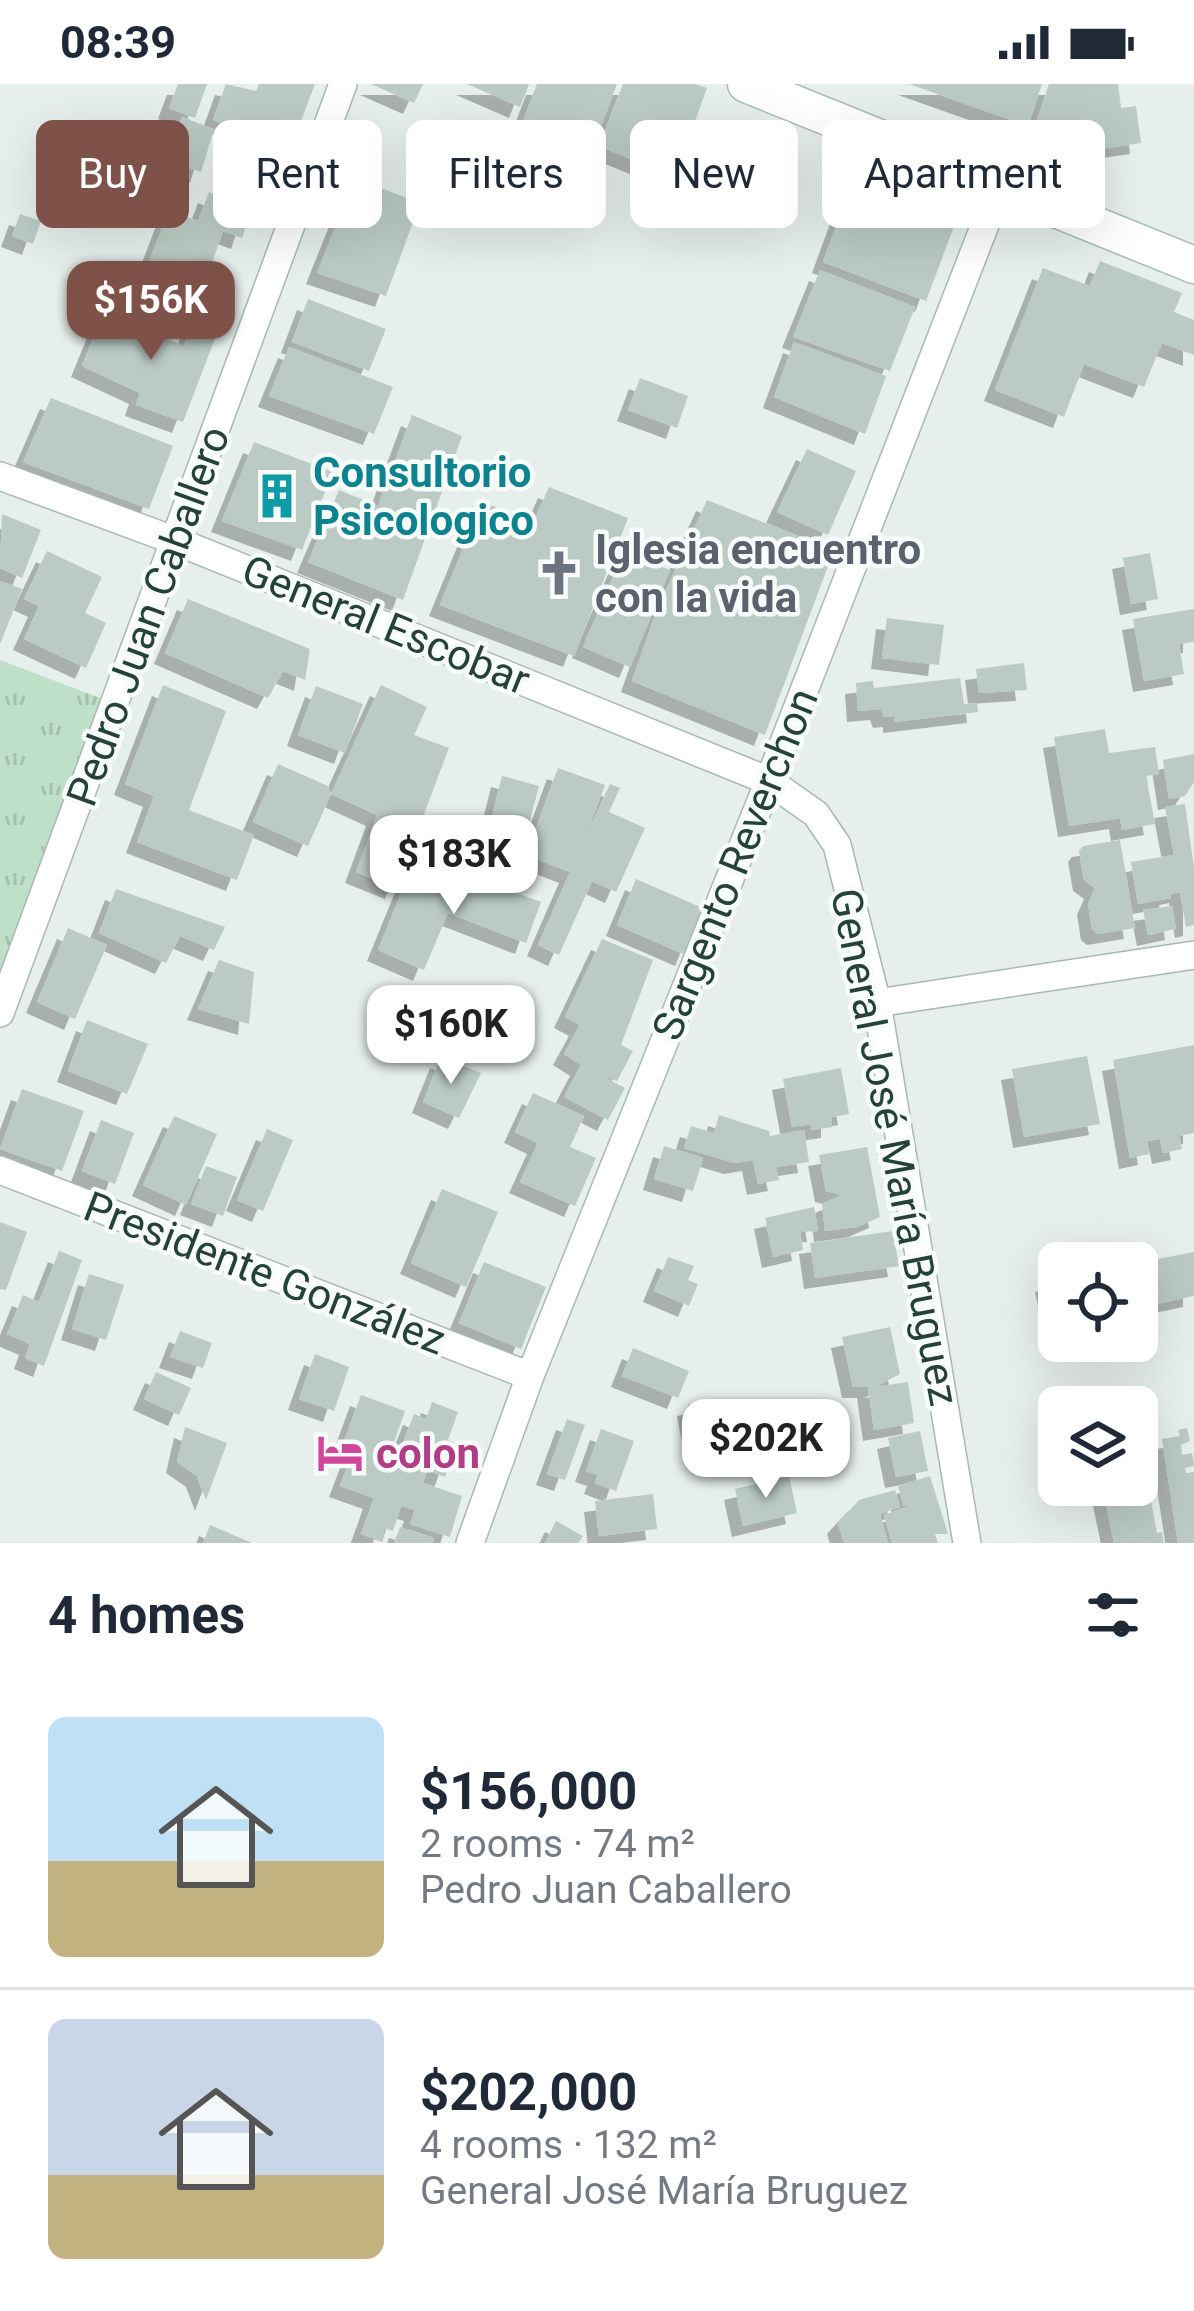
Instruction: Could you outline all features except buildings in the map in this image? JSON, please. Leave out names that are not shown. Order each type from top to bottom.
[{"type":"main road","points":[[746,84],[836,120]]},
{"type":"main road","points":[[1103,228],[1194,265]]},
{"type":"street","name":"Pedro Juan Caballero","points":[[0,1013],[344,84]]},
{"type":"street","name":"Sargento Reverchon","points":[[470,1543],[530,1376],[984,228]]},
{"type":"street","name":"General Escobar","points":[[0,476],[176,541],[769,781]]},
{"type":"street","name":"General José María Bruguez","points":[[769,781],[816,814],[837,845],[877,1003],[967,1543]]},
{"type":"street","points":[[877,1003],[1194,955]]},
{"type":"street","name":"Presidente González","points":[[0,1170],[530,1376]]},
{"type":"green space","points":[[0,660],[116,704],[0,1013]]},
{"type":"place","name":"Consultorio Psicologico","points":[[277,496]]},
{"type":"place","name":"Iglesia encuentro con la vida","points":[[559,573]]},
{"type":"place","name":"colon","points":[[340,1453]]}]
